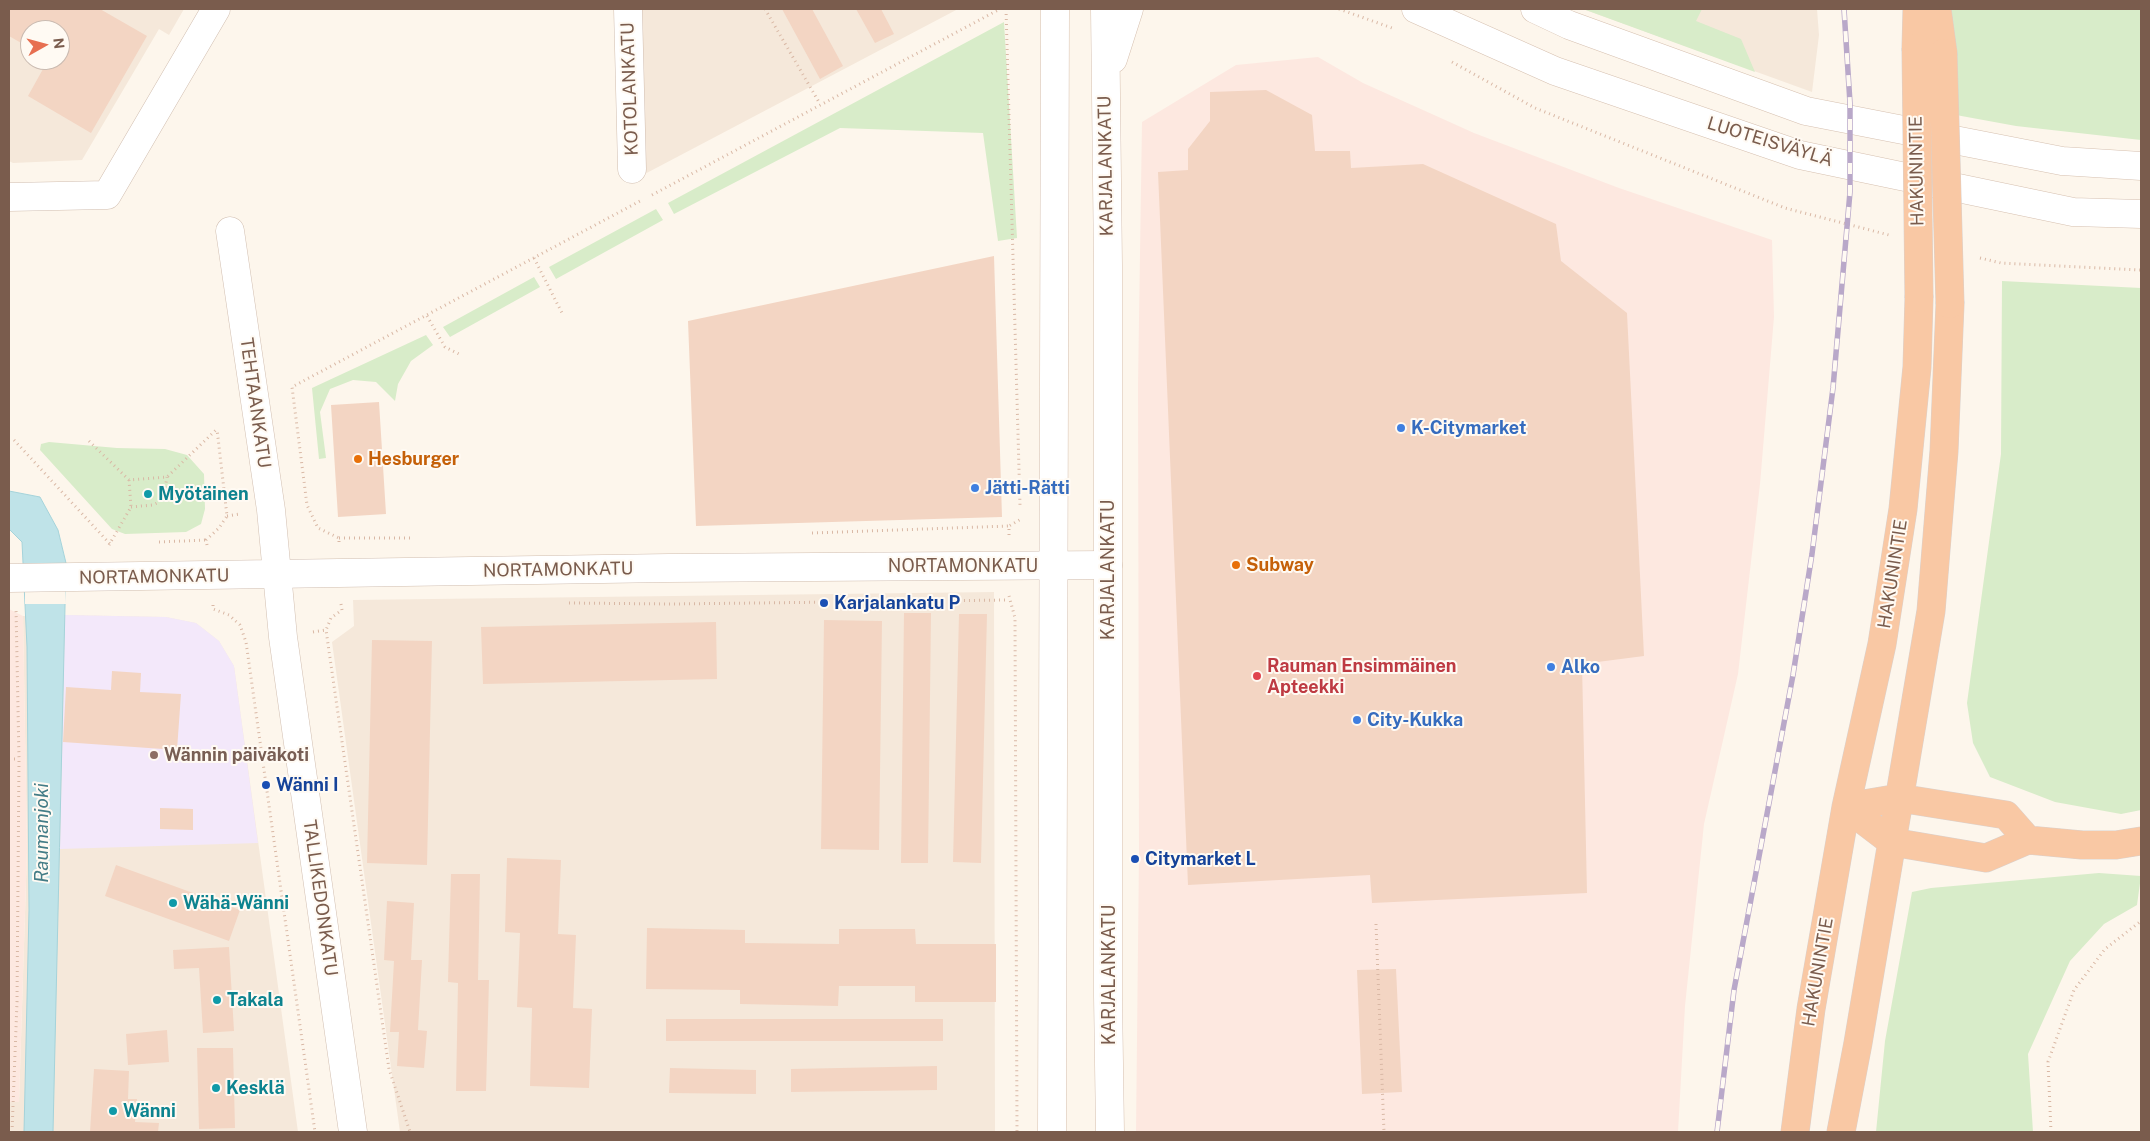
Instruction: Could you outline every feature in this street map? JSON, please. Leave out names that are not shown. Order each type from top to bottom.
[{"type":"highway","name":"HAKUNINTIE","points":[[1795,1132],[1811,1009],[1846,807],[1882,644],[1901,518],[1916,367],[1919,298],[1917,9]]},
{"type":"highway","name":"HAKUNINTIE","points":[[1841,1132],[1858,1043],[1931,611],[1944,451],[1950,304],[1943,53],[1936,9]]},
{"type":"highway","points":[[1846,807],[1899,798],[2006,815],[2028,840]]},
{"type":"highway","points":[[1846,807],[1892,842],[1986,858],[2028,840],[2082,845],[2116,845],[2141,841]]},
{"type":"main road","points":[[9,197],[107,195],[216,9]]},
{"type":"main road","name":"KOTOLANKATU","points":[[628,9],[632,169]]},
{"type":"main road","points":[[1052,1132],[1052,566],[1055,9]]},
{"type":"main road","name":"KARJALANKATU","points":[[1105,9],[1108,266],[1110,1132]]},
{"type":"main road","points":[[1105,87],[1129,9]]},
{"type":"main road","name":"LUOTEISVÄYLÄ","points":[[1416,9],[1555,71],[1800,155],[2073,212],[2141,214]]},
{"type":"main road","points":[[1535,9],[1569,25],[1806,111],[2062,161],[2141,166]]},
{"type":"main road","name":"TEHTAANKATU","points":[[230,231],[278,575]]},
{"type":"main road","name":"NORTAMONKATU","points":[[16,587],[65,578],[679,568],[1108,565]]},
{"type":"main road","name":"TALLIKEDONKATU","points":[[278,575],[283,637],[353,1132]]},
{"type":"path","points":[[765,9],[820,104]]},
{"type":"path","points":[[1535,108],[1785,208],[1898,237]]},
{"type":"path","points":[[1973,256],[2001,263],[2141,270]]},
{"type":"path","points":[[534,258],[563,315]]},
{"type":"path","points":[[427,316],[445,347],[461,355]]},
{"type":"path","points":[[292,387],[307,505],[318,528],[339,538],[342,610],[331,618],[326,630],[389,1069],[410,1132]]},
{"type":"path","points":[[131,507],[153,505],[159,502],[164,495],[167,478],[217,429],[227,516],[219,528],[206,540],[158,542]]},
{"type":"path","points":[[14,440],[109,545]]},
{"type":"path","points":[[89,441],[129,480],[131,507],[109,545]]},
{"type":"path","points":[[129,480],[167,478]]},
{"type":"path","points":[[206,540],[214,609],[229,615],[240,625],[246,642],[315,1132]]},
{"type":"path","points":[[109,545],[119,544]]},
{"type":"path","points":[[12,1132],[14,1115],[19,758],[16,587]]},
{"type":"path","points":[[565,603],[701,604],[1009,600]]},
{"type":"path","points":[[9,759],[19,758]]},
{"type":"path","points":[[2051,1132],[2048,1062],[2074,990],[2104,949],[2141,922]]},
{"type":"path","points":[[1376,924],[1384,1132]]},
{"type":"path","points":[[9,1115],[14,1115]]},
{"type":"shaded area","points":[[9,9],[184,9],[169,35],[159,29],[82,160],[13,163],[9,161]]},
{"type":"shaded area","points":[[635,9],[958,9],[641,176]]},
{"type":"shaded area","points":[[1583,9],[1817,9],[1819,35],[1812,92]]},
{"type":"shaded area","points":[[1318,57],[1363,83],[1474,133],[1619,188],[1772,240],[1774,317],[1760,484],[1738,674],[1704,824],[1685,1006],[1678,1132],[1136,1132],[1139,854],[1138,385],[1142,122],[1236,65]]},
{"type":"shaded area","points":[[994,592],[995,1132],[400,1132],[332,642],[354,626],[353,600]]},
{"type":"shaded area","points":[[9,609],[23,616],[27,849],[19,1102],[9,1102]]},
{"type":"shaded area","name":"Wännin päiväkoti","points":[[65,615],[166,617],[196,623],[219,641],[234,666],[258,843],[60,849]]},
{"type":"shaded area","points":[[23,616],[166,617],[196,623],[219,641],[234,666],[298,1132],[9,1132],[9,1102],[19,1102],[27,849]]},
{"type":"green space","points":[[1583,9],[1702,9],[1696,21],[1741,39],[1755,72]]},
{"type":"green space","points":[[1949,9],[2141,9],[2141,140],[2016,126],[1956,115]]},
{"type":"green space","points":[[1004,22],[1017,238],[998,241],[983,133],[840,128],[674,214],[668,203]]},
{"type":"green space","points":[[656,209],[663,220],[556,279],[549,267]]},
{"type":"green space","points":[[534,277],[540,287],[450,337],[443,327]]},
{"type":"green space","points":[[2002,281],[2141,288],[2141,810],[2121,814],[2055,802],[1990,777],[1973,743],[1967,703],[2001,454]]},
{"type":"green space","points":[[426,335],[433,345],[411,361],[398,384],[395,401],[376,382],[353,380],[330,389],[320,412],[326,458],[319,459],[312,388]]},
{"type":"green space","points":[[49,442],[117,448],[165,449],[187,455],[204,474],[205,509],[201,524],[186,532],[125,534],[112,529],[40,450],[41,444]]},
{"type":"green space","points":[[2099,873],[2141,876],[2137,905],[2104,924],[2070,961],[2028,1054],[2033,1132],[1876,1132],[1885,1041],[1912,892],[1931,888]]},
{"type":"water","name":"Raumanjoki","points":[[9,491],[40,497],[58,530],[66,563],[53,1132],[24,1132],[29,910],[27,647],[22,542],[9,529]]},
{"type":"pier","points":[[65,578],[66,604],[25,604],[25,579]]},
{"type":"building","points":[[9,9],[100,9],[147,36],[91,133],[28,96],[42,70],[70,70],[70,20],[20,20],[20,42],[9,36]]},
{"type":"building","points":[[782,9],[812,9],[843,66],[820,79]]},
{"type":"building","points":[[856,9],[881,9],[894,34],[875,43]]},
{"type":"building","name":"K-Citymarket","points":[[1266,90],[1312,115],[1315,151],[1350,151],[1351,168],[1423,164],[1556,224],[1561,261],[1627,313],[1644,656],[1582,664],[1587,893],[1372,903],[1370,875],[1188,885],[1158,172],[1188,170],[1188,149],[1210,121],[1210,92]]},
{"type":"building","points":[[994,256],[1002,517],[696,526],[688,321]]},
{"type":"building","name":"Hesburger","points":[[379,402],[386,514],[338,517],[331,405]]},
{"type":"building","points":[[904,613],[931,613],[928,863],[901,863]]},
{"type":"building","points":[[959,614],[987,614],[981,863],[953,862]]},
{"type":"building","points":[[824,620],[882,621],[879,850],[821,849]]},
{"type":"building","points":[[716,622],[717,679],[483,684],[481,627]]},
{"type":"building","points":[[372,640],[432,641],[427,865],[367,863]]},
{"type":"building","points":[[112,671],[141,673],[140,692],[181,694],[177,750],[63,742],[66,687],[111,690]]},
{"type":"building","points":[[160,808],[193,809],[193,830],[160,829]]},
{"type":"building","points":[[507,858],[561,860],[558,934],[576,935],[573,1008],[592,1009],[589,1088],[530,1086],[532,1008],[517,1007],[520,933],[505,932]]},
{"type":"building","name":"Wähä-Wänni","points":[[116,865],[240,910],[229,941],[105,896]]},
{"type":"building","points":[[451,874],[480,874],[478,980],[489,980],[486,1091],[456,1091],[458,983],[448,982]]},
{"type":"building","points":[[387,901],[414,903],[411,960],[422,960],[418,1030],[427,1031],[424,1068],[397,1066],[399,1032],[390,1032],[394,961],[384,960]]},
{"type":"building","points":[[647,928],[745,930],[745,943],[839,944],[839,929],[915,929],[916,944],[996,944],[996,1002],[915,1002],[915,986],[839,986],[838,1006],[740,1004],[740,990],[646,989]]},
{"type":"building","name":"Takala","points":[[229,947],[234,1031],[203,1033],[199,968],[174,969],[173,950]]},
{"type":"building","points":[[1396,969],[1402,1092],[1362,1094],[1357,970]]},
{"type":"building","points":[[666,1019],[943,1019],[943,1041],[666,1041]]},
{"type":"building","points":[[167,1030],[169,1062],[128,1065],[126,1034]]},
{"type":"building","name":"Kesklä","points":[[197,1048],[233,1048],[235,1128],[199,1129]]},
{"type":"building","points":[[937,1066],[937,1090],[791,1092],[791,1069]]},
{"type":"building","points":[[670,1068],[756,1070],[756,1094],[669,1093]]},
{"type":"building","name":"Wänni","points":[[94,1069],[129,1071],[128,1099],[137,1099],[135,1122],[159,1123],[158,1132],[90,1132]]},
{"type":"railway","points":[[1717,1132],[1734,990],[1793,675],[1812,554],[1833,388],[1850,192],[1850,103],[1844,9]]},
{"type":"place","name":"K-Citymarket","points":[[1401,428]]},
{"type":"place","name":"Hesburger","points":[[358,459]]},
{"type":"place","name":"Jätti-Rätti","points":[[975,488]]},
{"type":"place","name":"Myötäinen","points":[[148,494]]},
{"type":"place","name":"Subway","points":[[1236,565]]},
{"type":"place","name":"Karjalankatu P","points":[[824,603]]},
{"type":"place","name":"Alko","points":[[1551,667]]},
{"type":"place","name":"Rauman Ensimmäinen Apteekki","points":[[1257,676]]},
{"type":"place","name":"City-Kukka","points":[[1357,720]]},
{"type":"place","name":"Wännin päiväkoti","points":[[154,755]]},
{"type":"place","name":"Wänni I","points":[[266,785]]},
{"type":"place","name":"Citymarket L","points":[[1135,859]]},
{"type":"place","name":"Wähä-Wänni","points":[[173,903]]},
{"type":"place","name":"Takala","points":[[217,1000]]},
{"type":"place","name":"Kesklä","points":[[216,1088]]},
{"type":"place","name":"Wänni","points":[[113,1111]]}]
